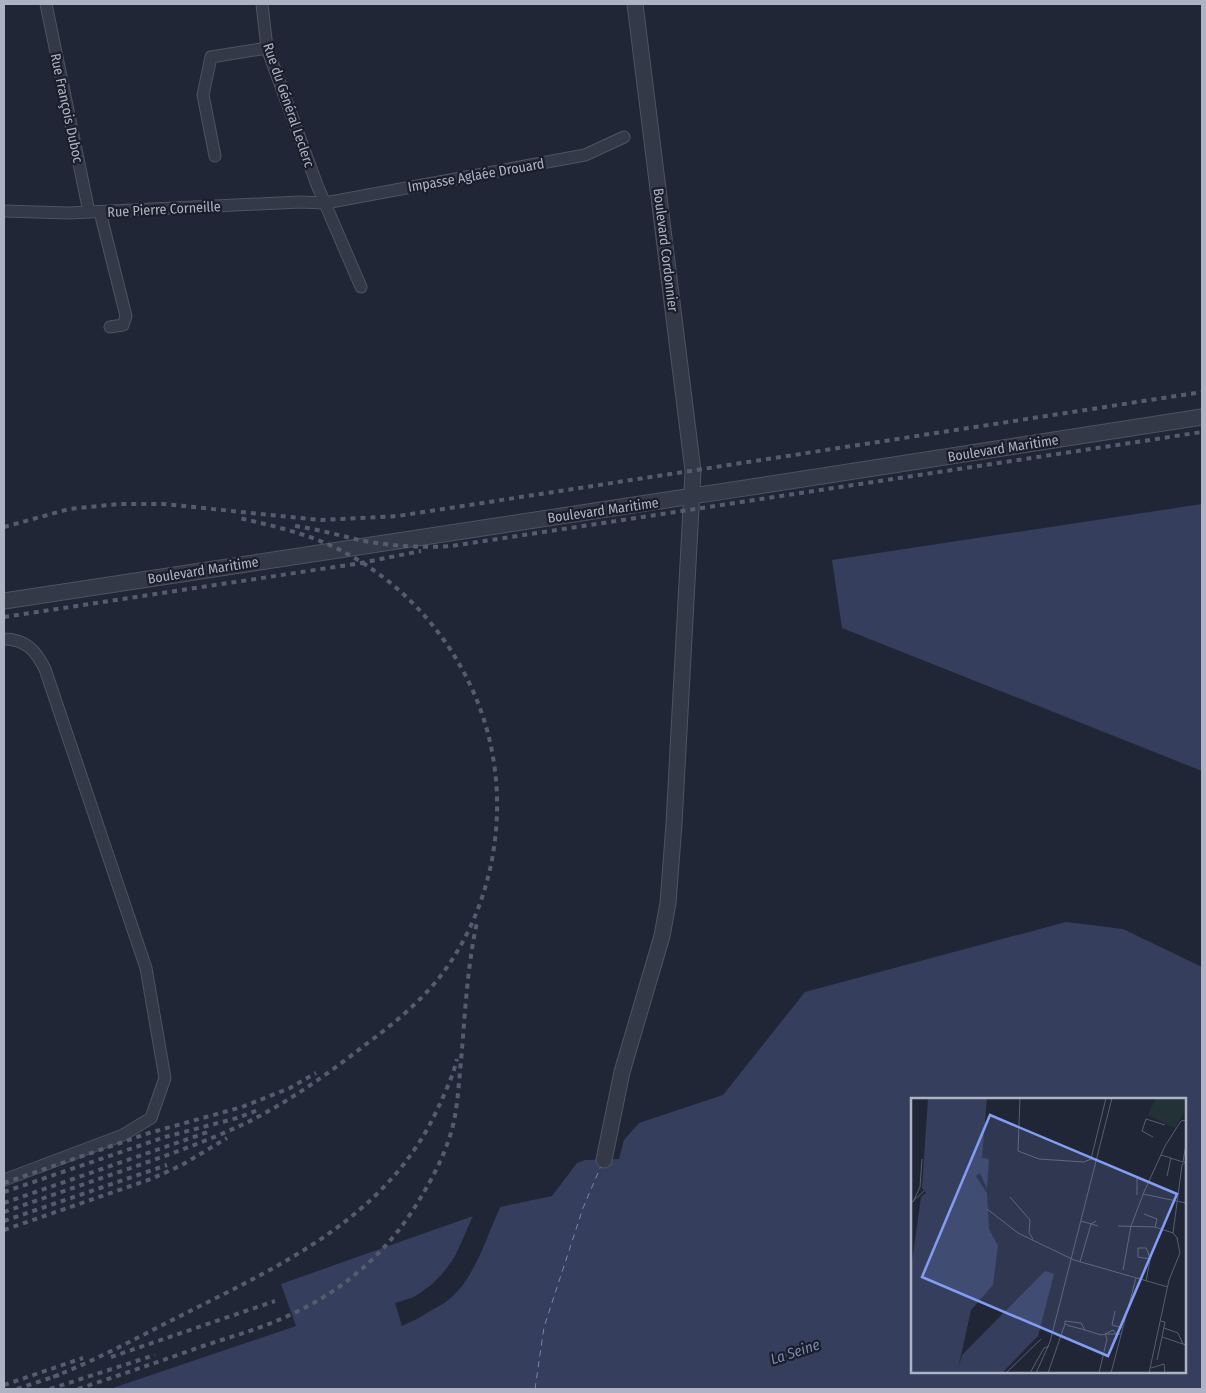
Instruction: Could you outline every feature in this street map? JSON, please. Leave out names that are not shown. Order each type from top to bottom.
[{"type":"street","name":"Rue François Duboc","points":[[46,4],[94,212],[126,316],[123,325],[110,327]]},
{"type":"street","name":"Rue du Général Leclerc","points":[[262,4],[267,48],[317,185],[361,287]]},
{"type":"street","name":"Boulevard Cordonnier","points":[[604,1160],[622,1072],[662,936],[668,902],[693,471],[635,4]]},
{"type":"street","points":[[215,156],[203,95],[211,57],[267,48]]},
{"type":"street","name":"Impasse Aglaée Drouard","points":[[325,203],[586,155],[624,137]]},
{"type":"street","name":"Rue Pierre Corneille","points":[[4,211],[94,212],[300,202],[325,203]]},
{"type":"street","name":"Boulevard Maritime","points":[[4,601],[692,497],[1202,417]]},
{"type":"street","points":[[4,640],[19,640],[30,647],[38,656],[45,669],[146,968],[165,1078],[151,1118],[123,1135],[4,1180]]},
{"type":"water","points":[[1202,504],[1202,771],[842,628],[832,560]]},
{"type":"water","name":"La Seine","points":[[1066,922],[1123,929],[1202,967],[1202,1389],[110,1389],[296,1326],[281,1284],[473,1216],[458,1251],[445,1272],[422,1292],[405,1301],[396,1303],[402,1326],[442,1305],[457,1292],[479,1257],[500,1207],[552,1196],[577,1163],[585,1160],[619,1159],[624,1140],[639,1123],[723,1095],[805,992]]},
{"type":"pier","points":[[500,1207],[474,1266],[462,1286],[446,1301],[402,1326],[395,1303],[414,1297],[431,1285],[442,1274],[455,1257],[475,1215],[457,1258],[444,1276],[415,1299],[398,1305],[404,1322],[418,1316],[445,1299],[460,1285],[472,1264],[497,1208]]},
{"type":"ferry route","points":[[535,1389],[544,1327],[583,1208],[601,1166]]},
{"type":"railway","points":[[4,527],[69,509],[119,504],[163,504],[321,520],[398,516],[1202,392]]},
{"type":"railway","points":[[295,526],[382,544],[418,547],[452,546],[1202,432]]},
{"type":"railway","points":[[4,1212],[200,1143],[260,1116],[322,1077],[404,1014],[439,978],[460,947],[476,914],[488,879],[495,843],[497,806],[495,769],[488,733],[476,698],[463,671],[447,645],[429,620],[408,598],[385,578],[359,561],[333,546],[304,535],[239,518]]},
{"type":"railway","points":[[4,617],[361,563],[421,551]]},
{"type":"railway","points":[[78,1389],[259,1328],[292,1314],[312,1304],[349,1280],[366,1266],[396,1234],[431,1179],[445,1151],[454,1121],[469,974],[477,922]]},
{"type":"railway","points":[[53,1377],[104,1355],[261,1275],[331,1232],[363,1207],[392,1178],[417,1145],[441,1102],[457,1059]]},
{"type":"railway","points":[[4,1183],[149,1133],[242,1107],[290,1088],[316,1073]]},
{"type":"railway","points":[[4,1192],[165,1137],[237,1118],[258,1110]]},
{"type":"railway","points":[[4,1203],[208,1132]]},
{"type":"railway","points":[[4,1230],[151,1179],[182,1165],[227,1138]]},
{"type":"railway","points":[[4,1221],[167,1165]]},
{"type":"railway","points":[[111,1357],[275,1301]]},
{"type":"railway","points":[[50,1389],[155,1355]]},
{"type":"railway","points":[[4,1385],[83,1358]]},
{"type":"railway","points":[[17,1389],[59,1375]]}]
